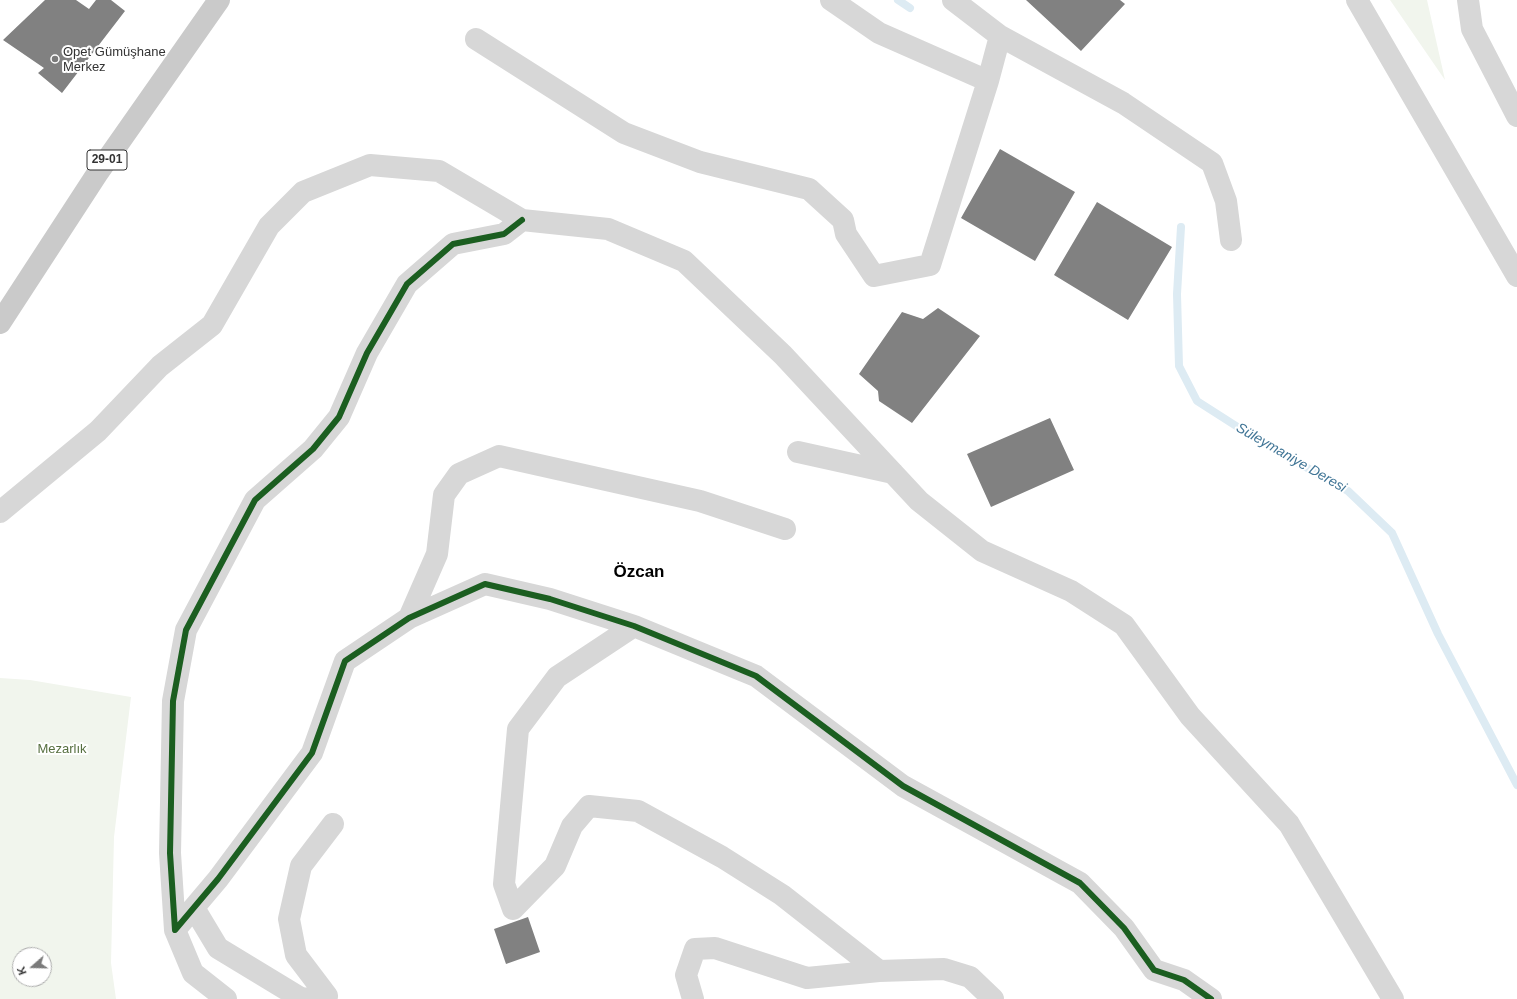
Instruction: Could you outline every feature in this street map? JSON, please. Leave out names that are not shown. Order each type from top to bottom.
[{"type":"main road","name":"29-01","points":[[0,323],[97,174],[218,0]]},
{"type":"street","points":[[831,0],[879,33],[988,81]]},
{"type":"street","points":[[954,0],[1000,36],[1123,103],[1212,163],[1226,201],[1231,240]]},
{"type":"street","points":[[1357,0],[1517,276]]},
{"type":"street","points":[[1468,0],[1472,29],[1517,116]]},
{"type":"street","points":[[476,39],[624,133],[700,162],[809,190],[843,220],[846,234],[874,276],[930,265],[988,81],[1000,36]]},
{"type":"street","points":[[0,512],[98,431],[160,366],[212,326],[269,226],[304,192],[370,165],[439,171],[522,220],[608,229],[684,262],[783,355],[919,501],[982,551],[1071,591],[1124,625],[1190,716],[1289,824],[1393,999]]},
{"type":"street","points":[[226,999],[193,974],[175,930],[170,853],[173,701],[186,630],[255,500],[313,449],[339,417],[367,353],[407,284],[453,244],[504,234],[522,220]]},
{"type":"street","points":[[798,452],[893,473]]},
{"type":"street","points":[[409,618],[437,554],[444,495],[459,474],[499,456],[700,501],[784,529]]},
{"type":"street","points":[[175,930],[218,879],[312,753],[345,661],[409,618],[485,584],[550,599],[634,626],[756,676],[903,786],[1080,883],[1124,928],[1154,970],[1184,980],[1211,999]]},
{"type":"street","points":[[634,626],[557,677],[518,729],[504,884],[513,909],[555,866],[572,826],[589,806],[638,811],[722,857],[782,895],[880,971]]},
{"type":"street","points":[[194,908],[218,948],[302,999],[327,996],[296,955],[289,919],[301,866],[333,824]]},
{"type":"street","points":[[693,999],[686,975],[695,949],[716,948],[807,978],[880,971],[944,969],[970,977],[993,999]]},
{"type":"green space","points":[[1390,0],[1427,0],[1445,80]]},
{"type":"green space","name":"Mezarlık","points":[[0,678],[30,680],[131,697],[114,837],[111,963],[116,999],[0,999]]},
{"type":"building","points":[[45,0],[76,0],[89,9],[96,0],[111,0],[125,11],[62,93],[38,73],[44,68],[3,40]]},
{"type":"building","points":[[1026,0],[1120,0],[1125,4],[1081,51]]},
{"type":"building","points":[[1000,149],[1075,192],[1035,261],[961,218]]},
{"type":"building","points":[[1097,202],[1172,247],[1128,320],[1054,275]]},
{"type":"building","points":[[938,308],[980,336],[912,423],[879,401],[878,391],[859,374],[902,312],[923,319]]},
{"type":"building","points":[[1050,418],[1074,470],[991,507],[967,454]]},
{"type":"building","points":[[528,917],[540,952],[506,964],[494,929]]},
{"type":"waterway","name":"Süleymaniye Deresi","points":[[898,0],[910,8]]},
{"type":"waterway","name":"Süleymaniye Deresi","points":[[1181,227],[1177,294],[1179,366],[1197,401],[1258,440],[1348,491],[1392,533],[1438,634],[1517,785]]},
{"type":"cycle path","points":[[522,220],[504,234],[453,244],[407,284],[367,353],[339,417],[313,449],[255,500],[186,630],[173,701],[170,853],[175,930],[218,879],[312,753],[345,661],[409,618],[485,584],[550,599],[634,626],[756,676],[903,786],[1080,883],[1124,928],[1154,970],[1184,980],[1211,999]]},
{"type":"place","name":"Opet Gümüşhane Merkez","points":[[55,59]]},
{"type":"district","name":"Özcan","points":[[639,572]]}]
